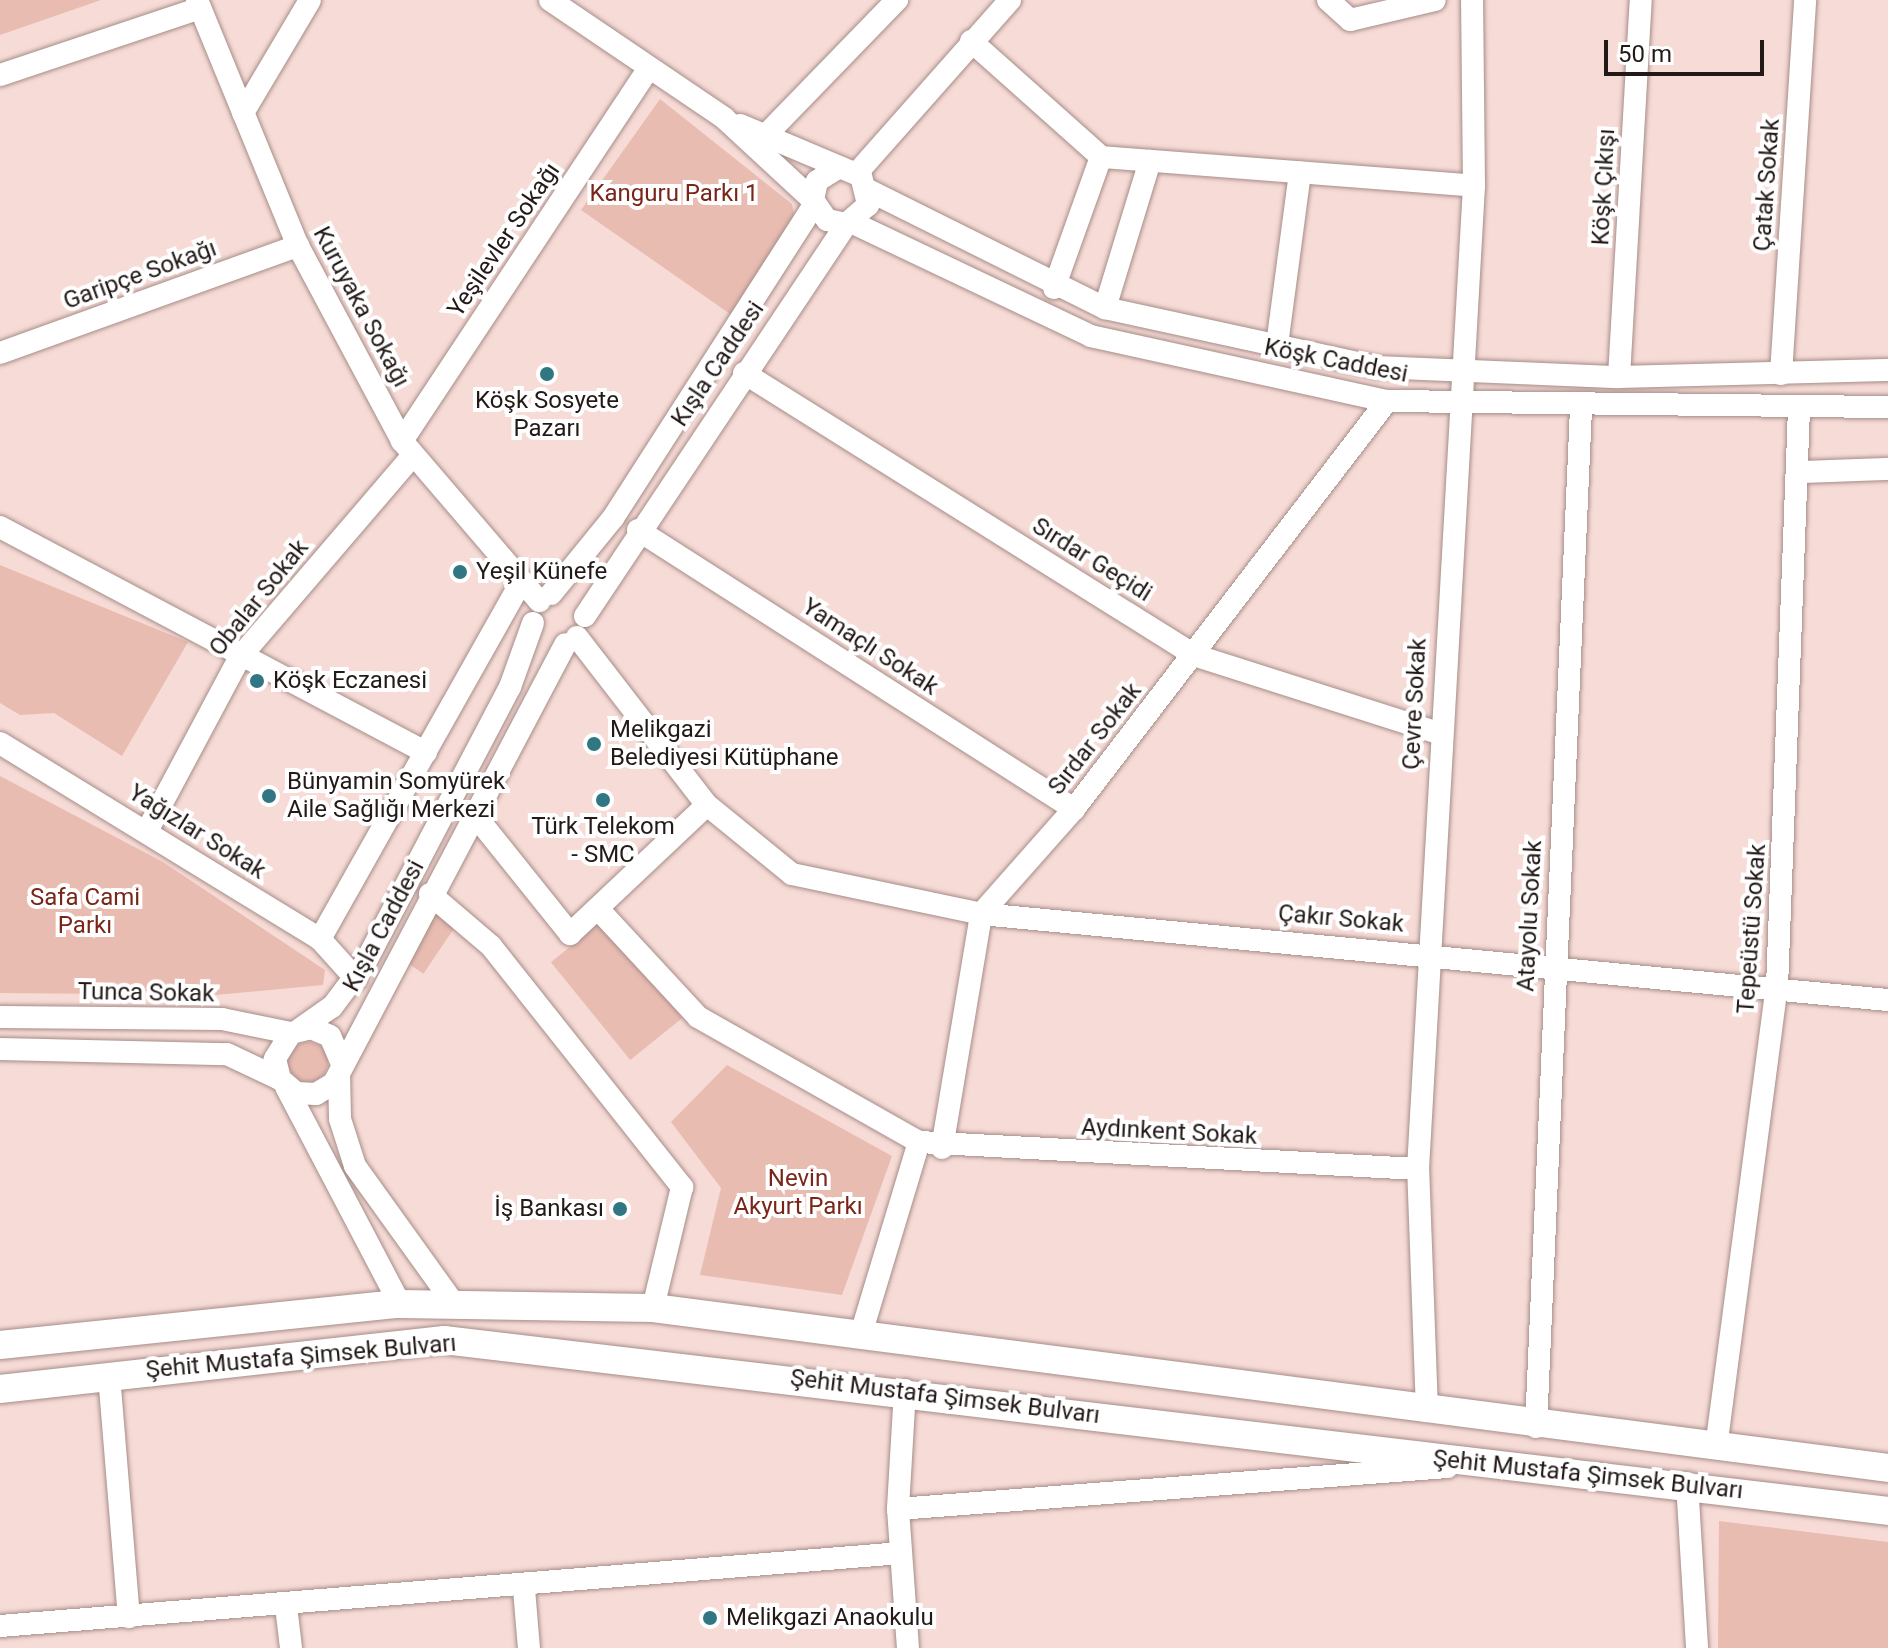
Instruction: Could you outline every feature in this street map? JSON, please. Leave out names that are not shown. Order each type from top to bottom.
[{"type":"main road","name":"Şehit Mustafa Şimsek Bulvarı","points":[[0,1345],[452,1301],[653,1308],[1536,1427],[1888,1468]]},
{"type":"main road","name":"Şehit Mustafa Şimsek Bulvarı","points":[[0,1389],[444,1340],[905,1390],[1472,1465],[1687,1483],[1888,1511]]},
{"type":"street","points":[[243,113],[310,0]]},
{"type":"street","points":[[550,0],[724,118],[814,203],[827,220],[849,223],[866,209],[855,177]]},
{"type":"street","points":[[765,136],[897,0]]},
{"type":"street","points":[[814,203],[817,181],[855,177],[1010,0]]},
{"type":"street","points":[[1328,0],[1350,20],[1435,0]]},
{"type":"street","name":"Çevre Sokak","points":[[1427,1411],[1418,1169],[1439,733],[1459,406],[1465,370],[1474,186],[1472,0]]},
{"type":"street","name":"Köşk Çıkışı","points":[[1619,377],[1641,0]]},
{"type":"street","name":"Çatak Sokak","points":[[1781,374],[1805,0]]},
{"type":"street","points":[[0,75],[198,4]]},
{"type":"street","name":"Kuruyaka Sokağı","points":[[198,4],[298,246],[407,449],[541,606]]},
{"type":"street","points":[[971,41],[1101,157],[1474,186]]},
{"type":"street","name":"Yeşilevler Sokağı","points":[[407,449],[649,68]]},
{"type":"street","name":"Köşk Caddesi","points":[[724,118],[855,177],[1054,288],[1105,308],[1376,367],[1619,377],[1888,370]]},
{"type":"street","points":[[1054,288],[1101,157]]},
{"type":"street","points":[[1105,308],[1150,161]]},
{"type":"street","points":[[1277,345],[1300,173]]},
{"type":"street","name":"Kışla Caddesi","points":[[295,1031],[356,979],[510,687],[541,606],[613,518],[814,203]]},
{"type":"street","name":"Köşk Caddesi","points":[[849,223],[1091,336],[1387,401],[1581,409],[1799,410],[1888,407]]},
{"type":"street","name":"Kışla Caddesi","points":[[340,1069],[430,894],[576,632],[638,530],[849,223]]},
{"type":"street","name":"Garipçe Sokağı","points":[[0,353],[298,246]]},
{"type":"street","name":"Sırdar Geçidi","points":[[744,373],[1194,655],[1439,733]]},
{"type":"street","name":"Sırdar Sokak","points":[[981,914],[1074,809],[1387,401]]},
{"type":"street","name":"Atayolu Sokak","points":[[1536,1427],[1553,968],[1581,409]]},
{"type":"street","name":"Tepeüstü Sokak","points":[[1716,1448],[1777,987],[1800,472],[1799,410]]},
{"type":"street","name":"Obalar Sokak","points":[[147,831],[240,657],[407,449]]},
{"type":"street","points":[[1800,472],[1888,469]]},
{"type":"street","points":[[0,527],[426,753]]},
{"type":"street","name":"Yamaçlı Sokak","points":[[638,530],[1074,809]]},
{"type":"street","points":[[320,939],[521,582]]},
{"type":"street","points":[[474,814],[570,934],[600,911],[707,805],[576,632],[573,597],[541,606],[547,641],[576,632]]},
{"type":"street","name":"Yağızlar Sokak","points":[[0,743],[320,939],[356,979]]},
{"type":"street","name":"Çakır Sokak","points":[[707,805],[792,874],[981,914],[1427,952],[1553,968],[1888,1000]]},
{"type":"street","points":[[430,894],[491,946],[682,1187],[653,1308]]},
{"type":"street","name":"Aydınkent Sokak","points":[[600,911],[698,1017],[919,1142],[942,1148],[1418,1169]]},
{"type":"street","points":[[942,1148],[981,914]]},
{"type":"street","name":"Tunca Sokak","points":[[0,1017],[222,1019],[295,1031]]},
{"type":"street","points":[[400,1304],[283,1083],[275,1059],[295,1031],[330,1036],[340,1069],[340,1119],[355,1166],[452,1301]]},
{"type":"street","points":[[0,1049],[227,1054],[283,1083],[316,1094],[340,1069]]},
{"type":"street","points":[[861,1334],[919,1142]]},
{"type":"street","points":[[109,1375],[129,1617]]},
{"type":"street","points":[[905,1390],[898,1509],[908,1648]]},
{"type":"street","points":[[898,1509],[1472,1465]]},
{"type":"street","points":[[1687,1483],[1697,1648]]},
{"type":"street","points":[[0,1626],[524,1589],[901,1553]]},
{"type":"street","points":[[524,1589],[529,1648]]},
{"type":"street","points":[[286,1606],[291,1648]]},
{"type":"green space","points":[[0,0],[101,0],[0,35]]},
{"type":"green space","name":"Kanguru Parkı 1","points":[[660,99],[792,204],[795,220],[733,316],[581,210]]},
{"type":"green space","points":[[0,565],[188,642],[122,756],[54,713],[20,715],[0,703]]},
{"type":"green space","name":"Safa Cami Parkı","points":[[0,776],[163,862],[325,970],[323,985],[215,995],[0,993]]},
{"type":"green space","points":[[431,898],[461,918],[423,974],[394,954]]},
{"type":"green space","points":[[603,920],[682,1018],[630,1060],[551,962]]},
{"type":"green space","points":[[308,1042],[322,1048],[328,1062],[322,1076],[308,1082],[294,1076],[288,1062],[294,1048]]},
{"type":"green space","name":"Nevin Akyurt Parkı","points":[[727,1065],[892,1156],[842,1295],[700,1275],[721,1188],[671,1122]]},
{"type":"green space","points":[[1719,1521],[1888,1542],[1888,1648],[1718,1648]]},
{"type":"place","name":"Köşk Sosyete Pazarı","points":[[547,374]]},
{"type":"place","name":"Yeşil Künefe","points":[[460,572]]},
{"type":"place","name":"Köşk Eczanesi","points":[[257,681]]},
{"type":"place","name":"Melikgazi Belediyesi Kütüphane","points":[[594,744]]},
{"type":"place","name":"Bünyamin Somyürek Aile Sağlığı Merkezi","points":[[269,796]]},
{"type":"place","name":"Türk Telekom - SMC","points":[[603,800]]},
{"type":"place","name":"İş Bankası","points":[[620,1209]]},
{"type":"place","name":"Melikgazi Anaokulu","points":[[710,1618]]}]
